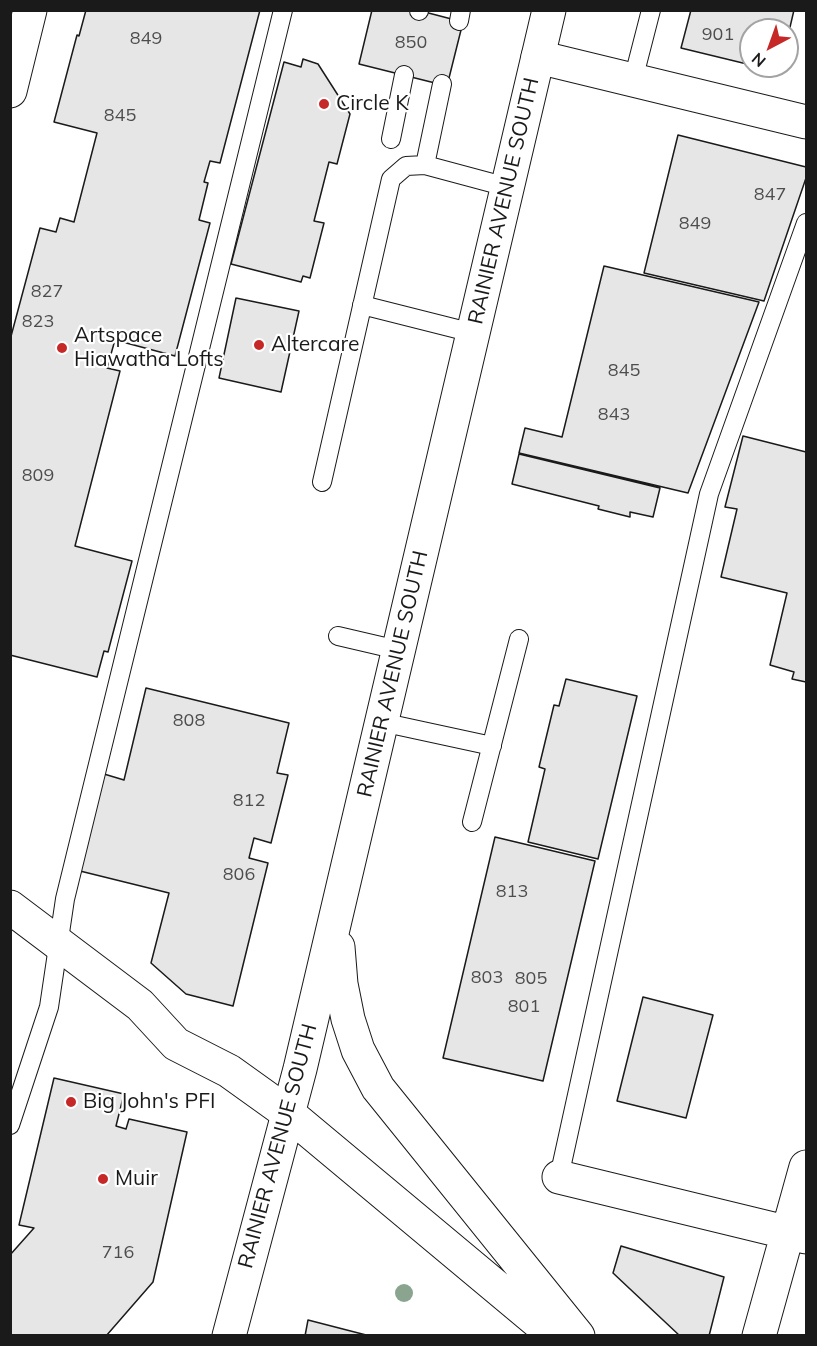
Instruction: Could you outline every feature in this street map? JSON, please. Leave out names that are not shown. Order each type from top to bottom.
[{"type":"main road","points":[[10,90],[30,10]]},
{"type":"main road","name":"RAINIER AVENUE SOUTH","points":[[228,1335],[289,1114],[549,10]]},
{"type":"main road","points":[[538,57],[807,122]]},
{"type":"main road","points":[[10,907],[140,1005],[176,1044],[229,1071],[289,1114],[558,1335]]},
{"type":"main road","points":[[336,915],[341,984],[348,1019],[358,1050],[378,1088],[558,1335]]},
{"type":"main road","points":[[759,1335],[798,1235],[807,1167]]},
{"type":"main road","points":[[559,1177],[798,1235]]},
{"type":"lane","points":[[10,1125],[49,1007],[65,899],[283,10]]},
{"type":"lane","points":[[633,80],[651,10]]},
{"type":"lane","points":[[391,140],[404,75]]},
{"type":"lane","points":[[425,165],[442,84]]},
{"type":"lane","points":[[322,482],[391,180],[406,166],[425,165],[507,187]]},
{"type":"lane","points":[[559,1177],[709,494],[807,223]]},
{"type":"lane","points":[[362,305],[473,333]]},
{"type":"lane","points":[[338,636],[398,650]]},
{"type":"lane","points":[[472,822],[519,639]]},
{"type":"lane","points":[[381,722],[492,746]]},
{"type":"building","name":"Artspace Hiawatha Lofts","points":[[86,10],[260,10],[220,163],[210,161],[204,182],[208,183],[199,220],[210,223],[175,356],[115,340],[107,368],[120,371],[75,546],[132,561],[108,652],[104,651],[97,677],[10,655],[10,340],[40,228],[56,232],[60,218],[74,222],[97,133],[54,122]]},
{"type":"building","points":[[372,10],[417,10],[463,22],[447,86],[359,64]]},
{"type":"building","points":[[691,10],[794,10],[792,18],[739,18],[739,62],[681,48]]},
{"type":"building","points":[[303,59],[318,64],[350,114],[337,164],[329,162],[314,221],[324,223],[310,278],[303,276],[301,282],[231,264],[284,62],[301,67]]},
{"type":"building","points":[[678,135],[806,167],[806,178],[764,301],[644,273]]},
{"type":"building","points":[[604,266],[759,302],[688,493],[519,453],[525,428],[562,437]]},
{"type":"building","name":"Altercare","points":[[236,298],[299,311],[281,392],[219,378]]},
{"type":"building","points":[[743,436],[806,452],[806,682],[792,679],[794,672],[770,665],[787,593],[721,577],[737,509],[725,507]]},
{"type":"building","points":[[519,454],[660,488],[653,517],[630,512],[630,517],[598,509],[599,506],[512,484]]},
{"type":"building","points":[[566,679],[637,696],[598,859],[528,842],[545,769],[539,767],[554,705],[559,706]]},
{"type":"building","points":[[146,688],[289,723],[277,773],[288,775],[271,843],[254,838],[249,858],[268,863],[233,1006],[186,994],[151,963],[169,893],[80,871],[104,774],[124,780]]},
{"type":"building","points":[[495,837],[595,861],[543,1081],[443,1058]]},
{"type":"building","points":[[643,997],[713,1015],[686,1118],[617,1101]]},
{"type":"building","name":"Muir","points":[[54,1078],[124,1094],[116,1126],[126,1129],[129,1119],[187,1132],[153,1282],[106,1336],[10,1336],[10,1255],[34,1228],[19,1225]]},
{"type":"building","points":[[621,1246],[724,1277],[709,1336],[680,1336],[613,1273]]},
{"type":"building","points":[[308,1320],[370,1336],[305,1336]]},
{"type":"place","name":"Circle K","points":[[324,104]]},
{"type":"place","name":"Altercare","points":[[259,345]]},
{"type":"place","name":"Artspace Hiawatha Lofts","points":[[62,348]]},
{"type":"place","name":"Big John's PFI","points":[[71,1102]]},
{"type":"place","name":"Muir","points":[[103,1179]]}]
